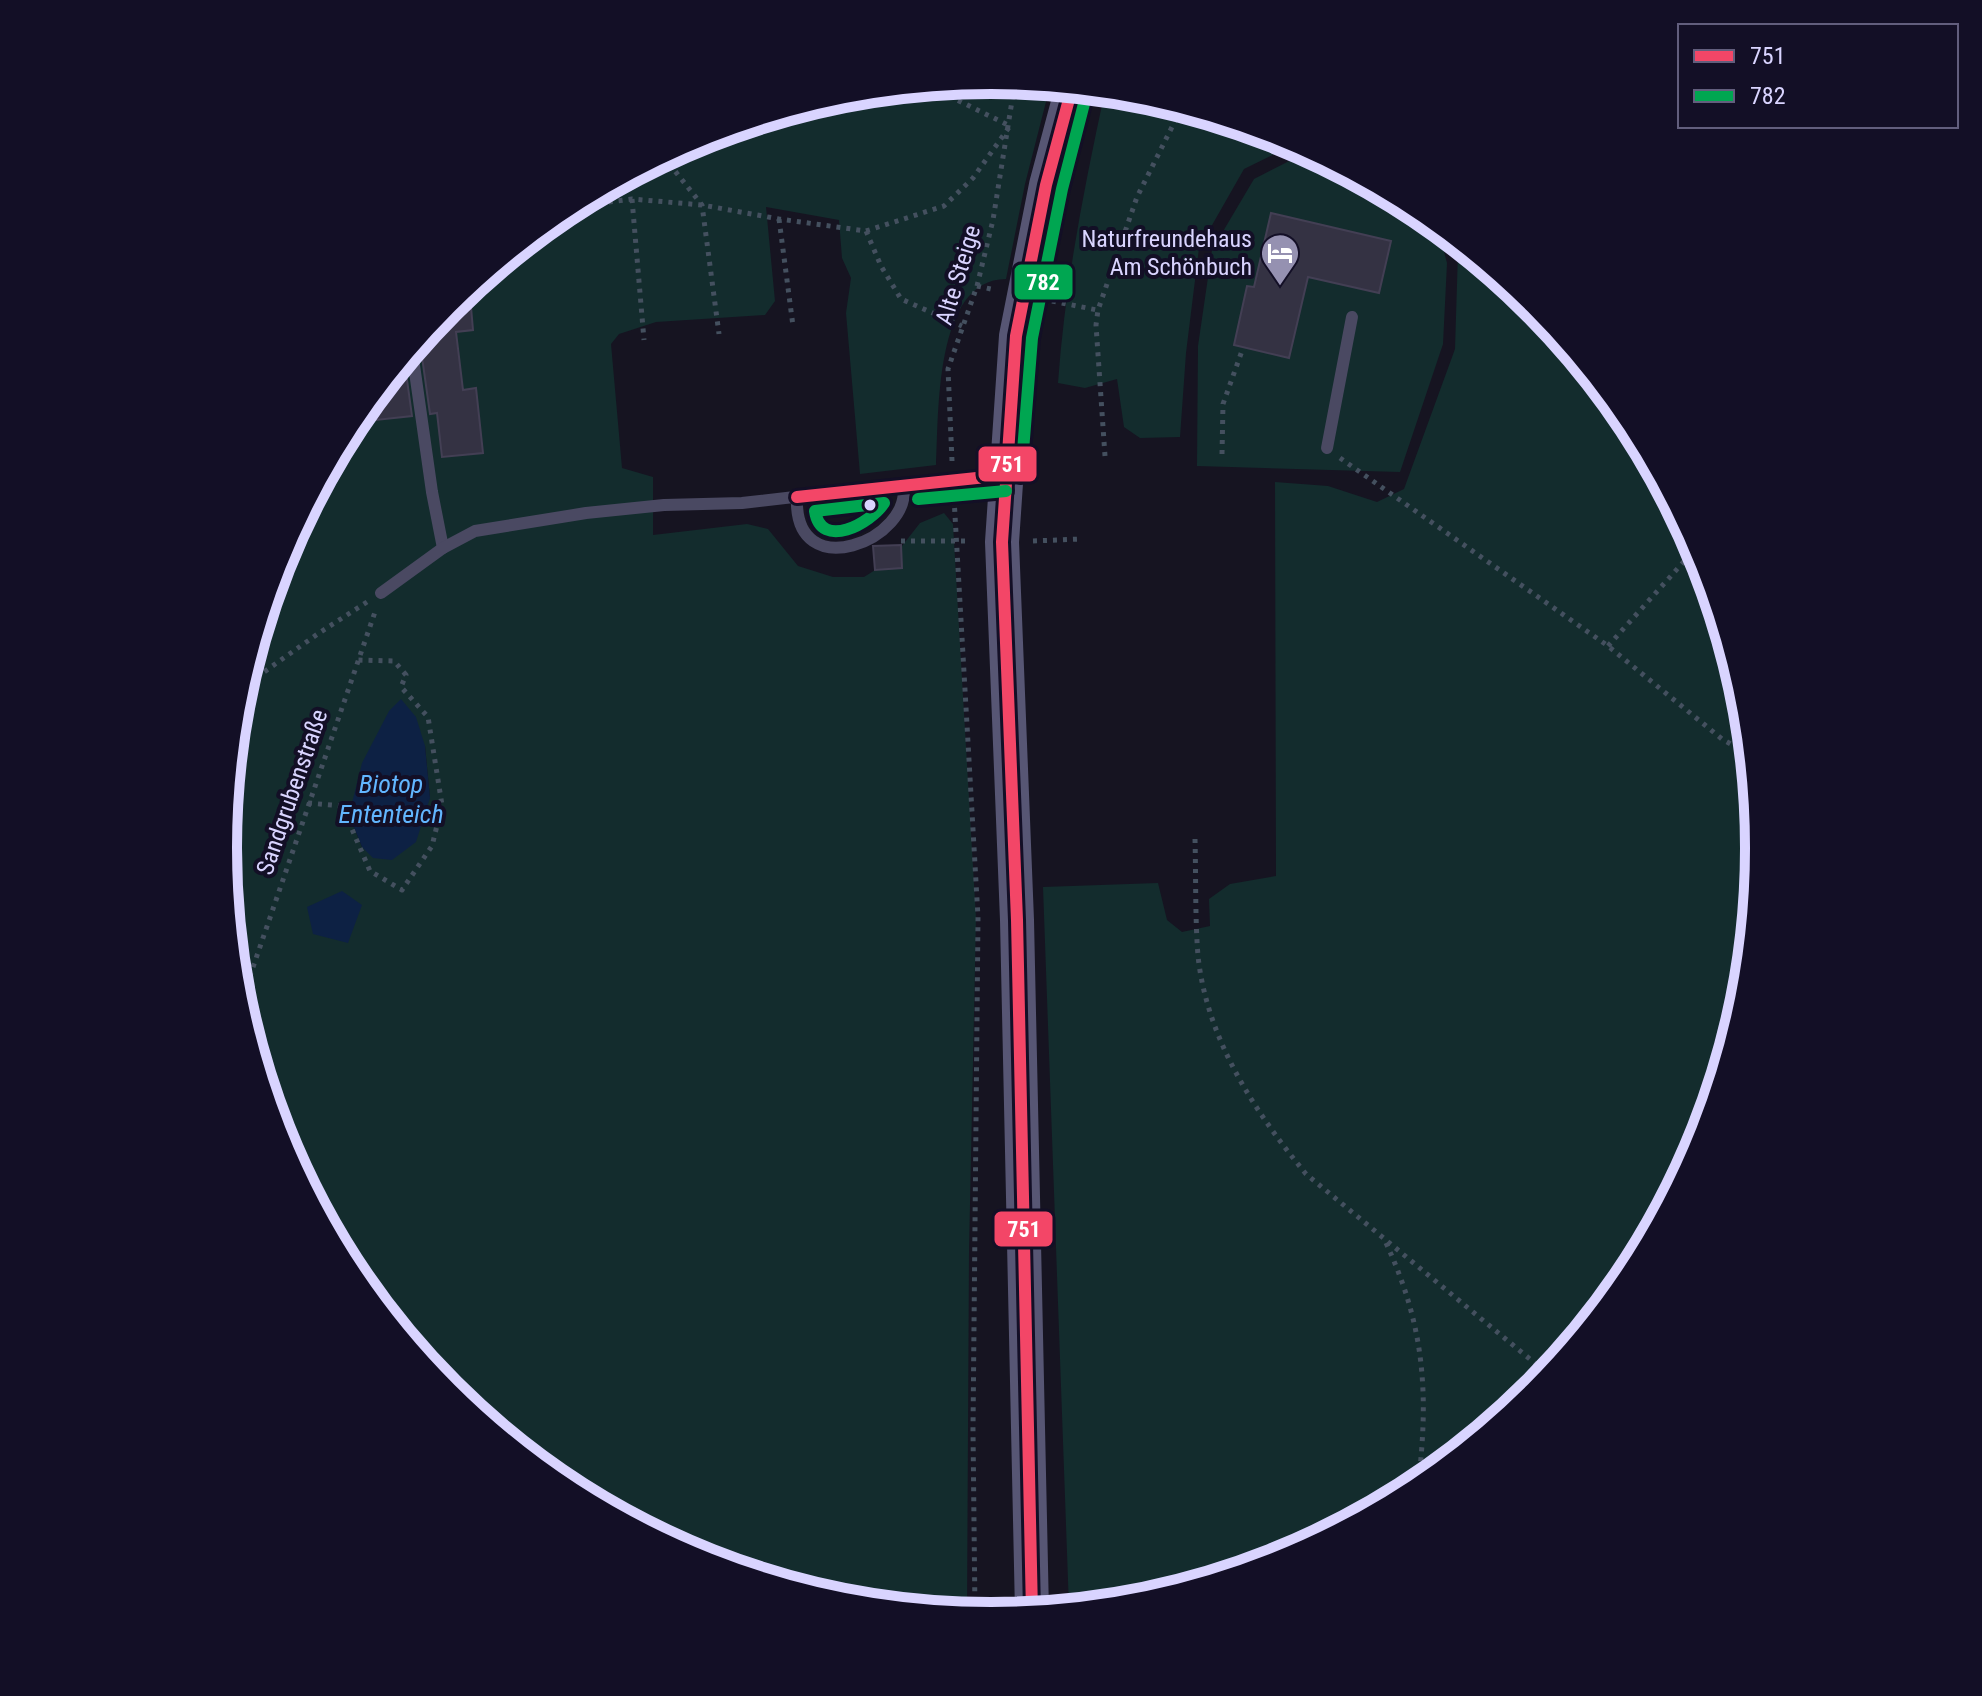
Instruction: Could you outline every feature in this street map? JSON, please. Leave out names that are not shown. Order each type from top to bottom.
[{"type":"main road","points":[[1032,1600],[1017,920],[1002,542],[1016,336],[1046,185],[1069,98]]},
{"type":"lane","points":[[1327,448],[1352,317]]},
{"type":"lane","points":[[414,364],[443,548]]},
{"type":"lane","points":[[381,593],[443,548],[475,531],[586,513],[664,505],[742,503],[1005,475]]},
{"type":"lane","points":[[797,497],[796,508],[803,527],[814,543],[831,549],[858,544],[884,529],[899,512],[905,493],[903,485]]},
{"type":"path","name":"Alte Steige","points":[[975,1601],[973,1429],[978,917],[948,369],[977,286],[993,220],[1014,95]]},
{"type":"path","points":[[601,203],[632,199],[702,205],[866,231],[944,206],[973,178],[1010,126],[948,96]]},
{"type":"path","points":[[1105,456],[1096,325],[1098,310],[1137,197],[1177,118]]},
{"type":"path","points":[[671,166],[702,205],[719,334]]},
{"type":"path","points":[[632,199],[644,340]]},
{"type":"path","points":[[779,219],[793,326]]},
{"type":"path","points":[[866,231],[881,266],[901,299],[962,326]]},
{"type":"path","points":[[1023,295],[1098,310]]},
{"type":"path","points":[[1222,454],[1223,404],[1243,348]]},
{"type":"path","points":[[1327,448],[1608,646],[1722,739],[1739,749]]},
{"type":"path","points":[[872,536],[873,540],[958,541]]},
{"type":"path","points":[[1608,646],[1687,558]]},
{"type":"path","points":[[257,677],[381,593]]},
{"type":"path","name":"Sandgrubenstraße","points":[[249,980],[381,593]]},
{"type":"path","points":[[308,803],[342,806],[370,871],[402,890],[432,846],[442,805],[428,717],[401,687],[406,675],[394,661],[357,660]]},
{"type":"path","points":[[1195,839],[1198,957],[1215,1025],[1241,1086],[1273,1134],[1306,1174],[1538,1366]]},
{"type":"path","points":[[1386,1242],[1401,1276],[1421,1350],[1424,1379],[1419,1468]]},
{"type":"green space","points":[[991,94],[1047,97],[1025,184],[1006,279],[982,285],[965,301],[953,325],[940,384],[936,465],[860,474],[846,313],[851,278],[842,258],[839,220],[766,207],[775,301],[765,315],[656,322],[619,334],[611,344],[622,468],[653,477],[653,535],[747,524],[768,529],[798,566],[833,577],[864,577],[891,560],[920,523],[944,513],[953,524],[976,918],[969,1252],[967,1601],[893,1596],[796,1576],[702,1545],[614,1501],[532,1446],[458,1381],[393,1307],[338,1225],[294,1137],[263,1043],[243,946],[237,848],[243,750],[251,701],[277,606],[294,559],[338,471],[364,429],[424,351],[458,315],[494,281],[572,221],[614,195],[702,151],[749,134],[844,108],[893,100]],"holes":[[[425,746],[430,798],[362,847],[349,815]]]},
{"type":"green space","points":[[1103,102],[1186,120],[1280,151],[1244,169],[1199,248],[1186,353],[1180,437],[1140,438],[1124,427],[1117,379],[1085,388],[1058,383],[1065,309]]},
{"type":"green space","points":[[1295,158],[1368,195],[1442,244],[1447,263],[1443,344],[1400,472],[1197,466],[1198,346],[1212,250],[1254,179]]},
{"type":"green space","points":[[1458,256],[1524,315],[1558,351],[1618,429],[1667,515],[1688,559],[1705,606],[1731,701],[1739,750],[1745,848],[1739,946],[1731,995],[1705,1090],[1688,1137],[1667,1181],[1618,1267],[1558,1345],[1488,1415],[1450,1446],[1368,1501],[1280,1545],[1233,1562],[1138,1588],[1069,1598],[1043,887],[1158,883],[1167,920],[1182,932],[1210,926],[1209,899],[1230,884],[1276,876],[1275,482],[1328,486],[1377,502],[1404,489],[1455,349]]},
{"type":"water","name":"Biotop Ententeich","points":[[401,699],[416,717],[425,746],[430,798],[416,842],[392,860],[373,858],[362,847],[349,815],[362,763],[389,711]]},
{"type":"water","points":[[342,891],[362,905],[348,943],[313,934],[307,907]]},
{"type":"building","name":"Naturfreundehaus Am Schönbuch","points":[[1271,213],[1391,241],[1379,293],[1308,277],[1289,358],[1234,345],[1247,286],[1254,287]]},
{"type":"building","points":[[471,307],[473,330],[456,332],[463,390],[476,388],[483,453],[442,457],[437,413],[430,414],[422,357],[458,315]]},
{"type":"building","points":[[406,373],[412,416],[376,420],[375,414]]},
{"type":"building","points":[[901,545],[902,568],[875,570],[873,546]]},
{"type":"transit line","name":"751","points":[[1032,1600],[1017,920],[1002,542],[1016,336],[1046,185],[1069,98]]},
{"type":"transit line","name":"782","points":[[1021,476],[1032,338],[1062,189],[1085,100]]},
{"type":"transit line","name":"751","points":[[797,497],[1005,475]]},
{"type":"transit line","name":"782","points":[[918,499],[1006,491]]},
{"type":"transit line","name":"782","points":[[884,503],[869,518],[847,530],[826,529],[819,523],[815,511],[884,503]]},
{"type":"place","name":"Naturfreundehaus Am Schönbuch","points":[[1280,287]]}]
